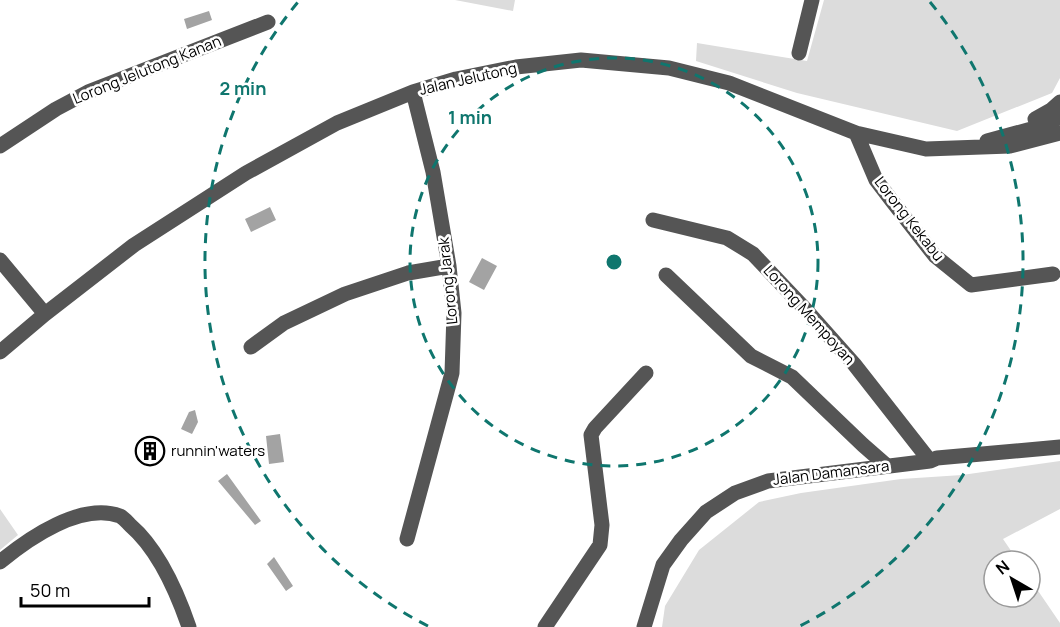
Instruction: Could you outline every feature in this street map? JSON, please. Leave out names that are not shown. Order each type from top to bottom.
[{"type":"street","points":[[799,53],[812,0]]},
{"type":"street","name":"Lorong Jelutong Kanan","points":[[0,146],[56,109],[88,92],[268,22]]},
{"type":"street","name":"Jalan Jelutong","points":[[0,352],[134,245],[246,173],[337,123],[413,92],[456,79],[516,67],[581,60],[669,68],[736,86],[856,133],[926,149],[1010,146],[1060,133]]},
{"type":"street","name":"Lorong Jarak","points":[[407,540],[452,373],[454,313],[449,266],[433,172],[413,92]]},
{"type":"street","points":[[1006,135],[1051,110],[1060,102]]},
{"type":"street","name":"Jalan Jelutong","points":[[964,147],[1035,128],[1060,117]]},
{"type":"street","name":"Lorong Kekabu","points":[[856,133],[876,180],[934,256],[971,285],[1053,274]]},
{"type":"street","name":"Lorong Mempoyan","points":[[652,220],[727,238],[753,254],[854,364],[930,461]]},
{"type":"street","points":[[0,260],[45,314]]},
{"type":"street","points":[[251,347],[284,323],[345,294],[408,273],[449,266]]},
{"type":"street","points":[[666,275],[751,356],[792,377],[887,466]]},
{"type":"street","points":[[545,627],[600,544],[603,525],[591,435],[646,373]]},
{"type":"street","name":"Jalan Damansara","points":[[644,627],[663,565],[706,512],[735,493],[768,481],[930,461],[937,458],[1060,447]]},
{"type":"street","points":[[0,562],[44,530],[77,517],[101,513],[121,517],[141,534],[162,566],[189,627]]},
{"type":"shaded area","points":[[455,0],[515,0],[513,11]]},
{"type":"shaded area","points":[[824,0],[1060,0],[1060,78],[1052,93],[957,131],[797,93],[696,61],[697,43],[807,61]]},
{"type":"shaded area","points":[[209,11],[212,20],[187,29],[184,19]]},
{"type":"shaded area","points":[[270,207],[276,220],[251,232],[245,219]]},
{"type":"shaded area","points":[[482,258],[497,266],[484,290],[469,282]]},
{"type":"shaded area","points":[[195,410],[198,422],[192,434],[181,429],[189,412]]},
{"type":"shaded area","points":[[280,434],[284,462],[269,464],[266,436]]},
{"type":"shaded area","points":[[1060,461],[1060,509],[1003,539],[1010,549],[982,549],[982,609],[1042,609],[1042,597],[1060,623],[1060,627],[662,627],[665,606],[699,550],[759,502],[801,493],[901,479],[962,475]]},
{"type":"shaded area","points":[[227,474],[261,521],[255,525],[218,481]]},
{"type":"shaded area","points":[[0,509],[18,535],[0,550]]},
{"type":"shaded area","points":[[274,557],[293,586],[286,591],[267,564]]},
{"type":"place","name":"runnin'waters","points":[[150,451]]}]
